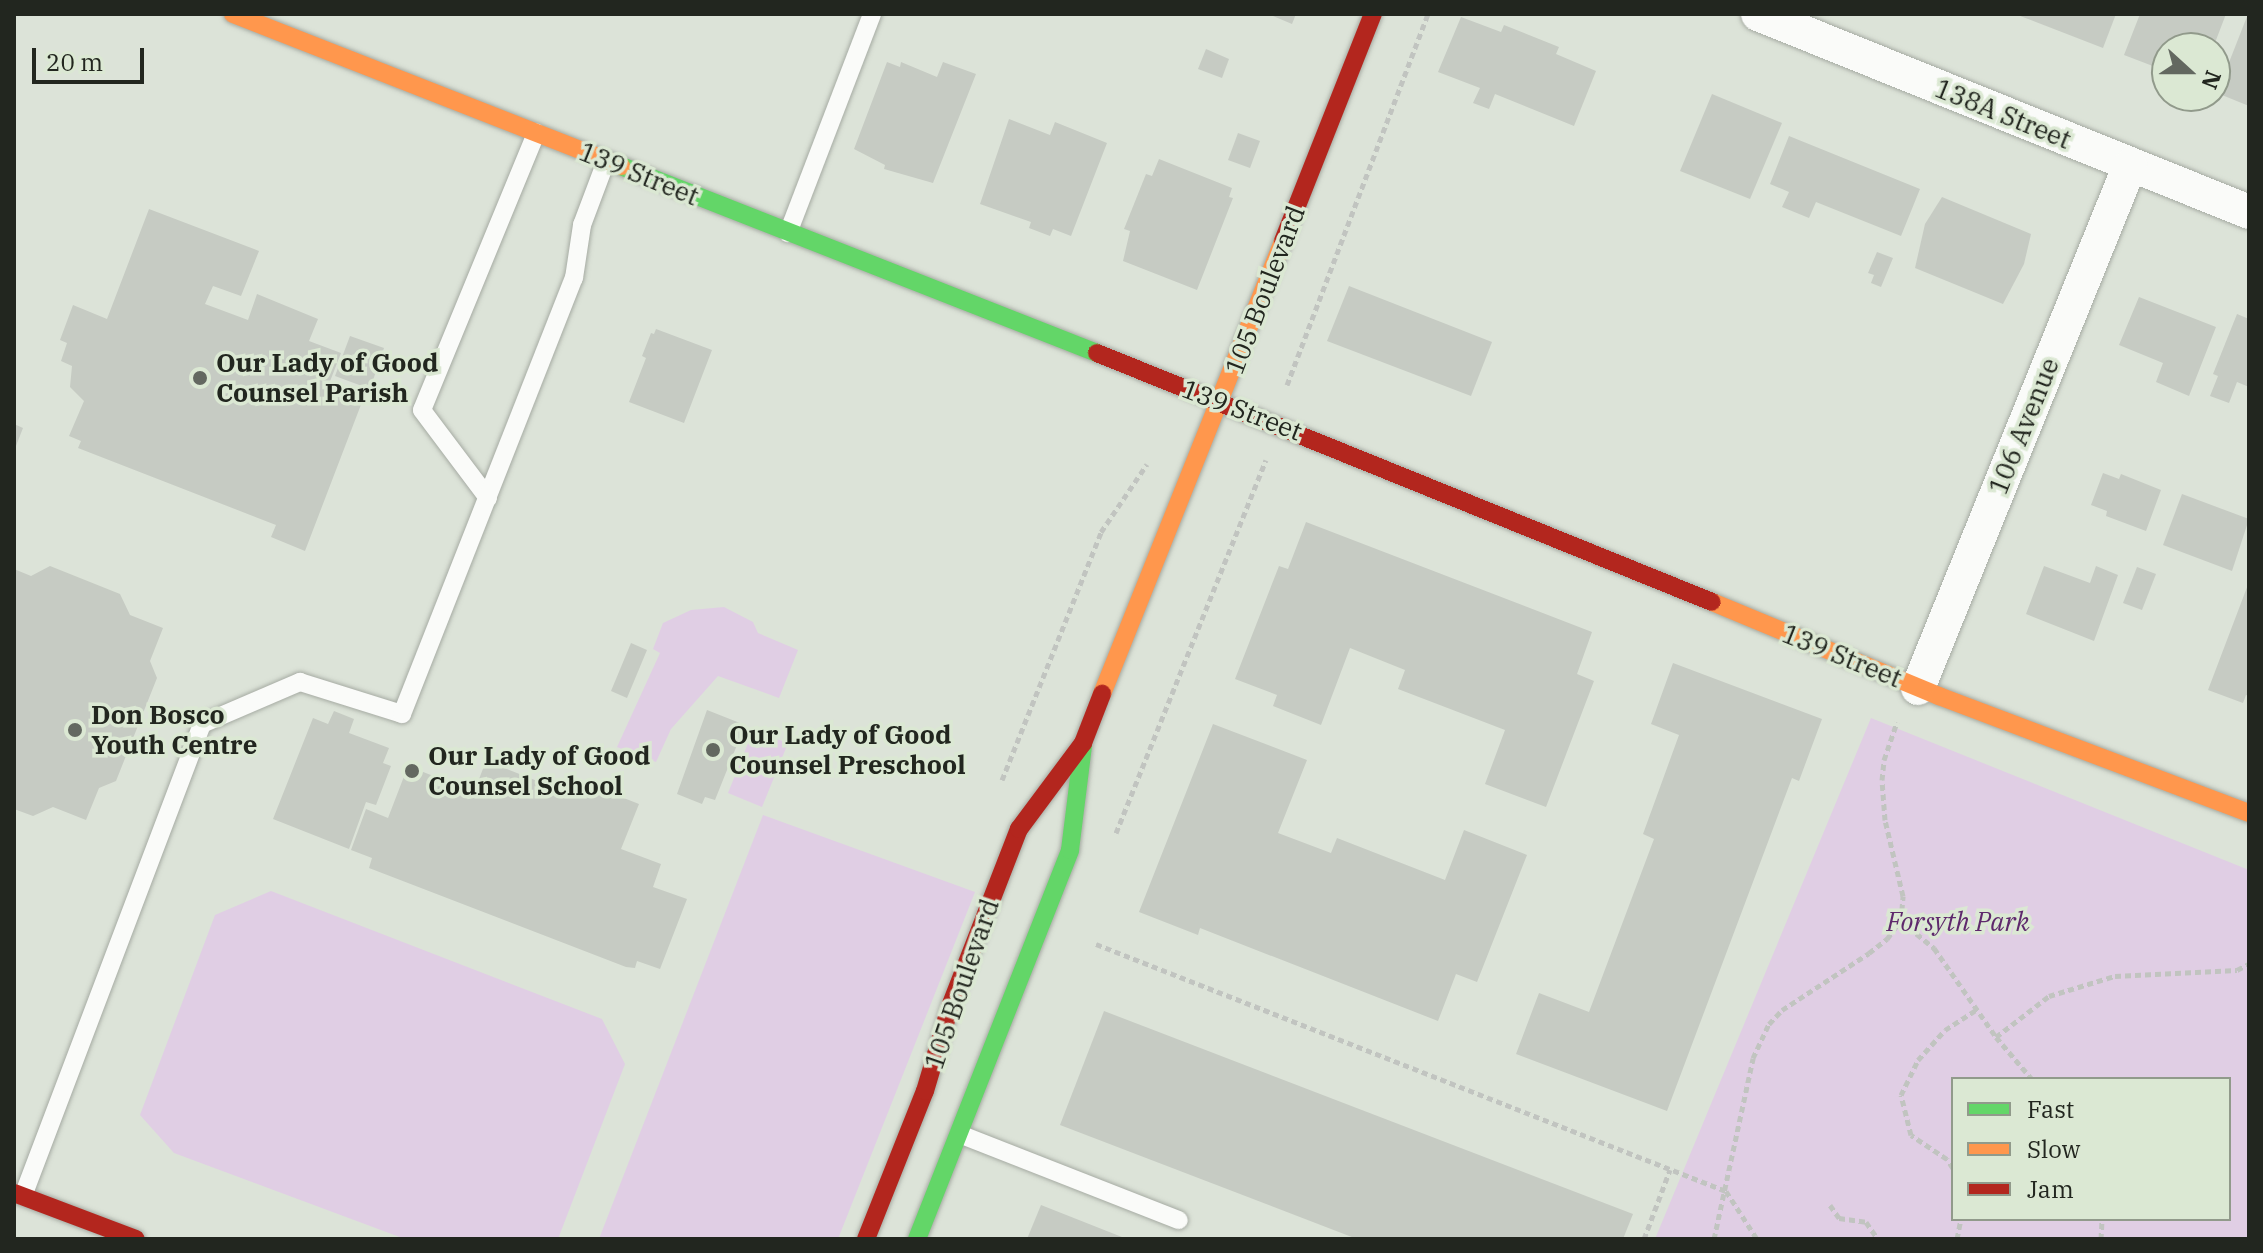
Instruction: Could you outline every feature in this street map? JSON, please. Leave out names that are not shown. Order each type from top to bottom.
[{"type":"street","name":"139 Street","points":[[233,14],[1221,401],[1918,688],[2249,813]]},
{"type":"street","name":"105 Boulevard","points":[[866,1239],[925,1091],[951,1004],[1019,829],[1083,743],[1373,14]]},
{"type":"street","name":"138A Street","points":[[1758,14],[2249,212]]},
{"type":"street","name":"106 Avenue","points":[[1918,688],[2130,165]]},
{"type":"street","name":"105 Boulevard","points":[[917,1239],[1070,850],[1083,743]]},
{"type":"street","points":[[19,1195],[136,1239]]},
{"type":"lane","points":[[788,233],[872,14]]},
{"type":"lane","points":[[488,498],[422,410],[536,133]]},
{"type":"lane","points":[[19,1195],[202,724],[300,682],[402,714],[574,278],[582,225],[606,161]]},
{"type":"lane","points":[[959,1134],[1179,1220]]},
{"type":"path","points":[[1286,395],[1288,375],[1428,14]]},
{"type":"path","points":[[1714,1239],[1753,1058],[1769,1024],[1782,1010],[1887,939],[1901,920],[1903,896],[1885,820],[1882,780],[1892,732],[1918,688]]},
{"type":"path","points":[[1901,920],[1934,948],[1979,1008],[1996,1037],[2030,1077]]},
{"type":"path","points":[[1096,944],[1726,1191],[1757,1239]]},
{"type":"path","points":[[1996,1037],[2049,996],[2115,976],[2237,970],[2249,964]]},
{"type":"path","points":[[1951,1165],[1911,1135],[1901,1095],[1918,1060],[1945,1030],[1979,1008]]},
{"type":"path","points":[[1644,1239],[1670,1170]]},
{"type":"path","points":[[1830,1205],[1839,1218],[1866,1222],[1878,1239]]},
{"type":"green space","points":[[724,607],[753,622],[758,633],[798,650],[779,698],[718,676],[671,729],[656,762],[617,747],[660,653],[653,649],[663,623],[691,610]]},
{"type":"green space","name":"Forsyth Park","points":[[1871,718],[2249,870],[2249,1239],[1655,1239]]},
{"type":"green space","points":[[753,731],[788,743],[762,807],[728,793]]},
{"type":"green space","points":[[763,815],[975,892],[838,1239],[599,1239]]},
{"type":"green space","points":[[271,891],[602,1019],[625,1064],[558,1239],[405,1239],[174,1153],[140,1115],[215,915]]},
{"type":"building","points":[[1268,14],[1296,14],[1292,24]]},
{"type":"building","points":[[2015,14],[2116,14],[2103,48]]},
{"type":"building","points":[[2140,14],[2226,14],[2219,32],[2151,32],[2151,65],[2124,55]]},
{"type":"building","points":[[2249,14],[2249,106],[2231,99],[2231,57]]},
{"type":"building","points":[[1461,17],[1501,32],[1504,25],[1559,47],[1556,54],[1596,71],[1574,126],[1495,94],[1489,109],[1473,103],[1480,88],[1438,72]]},
{"type":"building","points":[[1206,49],[1229,59],[1222,78],[1198,69]]},
{"type":"building","points":[[887,62],[900,67],[901,62],[937,77],[943,62],[976,74],[933,183],[884,169],[885,165],[854,149]]},
{"type":"building","points":[[1712,94],[1782,123],[1750,199],[1680,171]]},
{"type":"building","points":[[1009,119],[1050,135],[1055,122],[1107,143],[1071,236],[1053,229],[1050,236],[1029,228],[1031,222],[980,204]]},
{"type":"building","points":[[1238,133],[1260,141],[1250,168],[1228,160]]},
{"type":"building","points":[[1789,136],[1920,189],[1901,236],[1816,202],[1809,218],[1782,207],[1789,192],[1770,184]]},
{"type":"building","points":[[1159,159],[1232,188],[1229,197],[1233,198],[1197,290],[1123,261],[1130,231],[1124,229],[1146,174],[1152,176]]},
{"type":"building","points":[[1942,197],[2031,234],[2024,264],[2003,304],[1915,268],[1925,224]]},
{"type":"building","name":"Our Lady of Good Counsel Parish","points":[[149,209],[259,251],[241,296],[213,286],[205,304],[248,320],[257,294],[318,319],[309,341],[341,353],[327,389],[362,402],[305,551],[271,537],[276,525],[78,448],[81,441],[69,436],[84,401],[70,387],[72,366],[61,361],[67,343],[60,340],[73,305],[107,319]]},
{"type":"building","points":[[1877,252],[1893,258],[1881,287],[1871,283],[1874,275],[1868,273]]},
{"type":"building","points":[[1349,286],[1492,342],[1471,396],[1327,341]]},
{"type":"building","points":[[2139,297],[2216,327],[2189,396],[2156,382],[2163,363],[2119,345]]},
{"type":"building","points":[[2237,314],[2249,319],[2249,387],[2237,382],[2229,403],[2210,396],[2218,376],[2213,374]]},
{"type":"building","points":[[656,329],[712,350],[684,423],[629,402],[646,358],[642,356],[651,333],[654,334]]},
{"type":"building","points":[[350,336],[384,348],[370,389],[335,376]]},
{"type":"building","points":[[14,424],[23,428],[14,451]]},
{"type":"building","points":[[2103,473],[2119,479],[2121,474],[2161,490],[2146,531],[2106,516],[2107,511],[2091,505]]},
{"type":"building","points":[[2182,494],[2249,519],[2232,571],[2163,545]]},
{"type":"building","points":[[1306,522],[1592,632],[1577,674],[1594,681],[1546,807],[1485,784],[1505,730],[1398,689],[1405,670],[1350,648],[1321,725],[1273,706],[1277,695],[1235,679],[1279,566],[1288,569]]},
{"type":"building","name":"Don Bosco Youth Centre","points":[[50,566],[120,594],[130,615],[163,628],[150,661],[157,678],[116,781],[99,788],[86,820],[53,807],[33,816],[14,809],[14,569],[31,576]]},
{"type":"building","points":[[2044,566],[2090,583],[2096,566],[2118,575],[2094,641],[2026,614]]},
{"type":"building","points":[[2137,567],[2156,574],[2142,610],[2123,603]]},
{"type":"building","points":[[2249,582],[2249,696],[2246,695],[2243,703],[2208,690]]},
{"type":"building","points":[[631,643],[647,650],[627,698],[611,691]]},
{"type":"building","points":[[1673,663],[1822,719],[1799,781],[1792,778],[1667,1111],[1516,1054],[1539,993],[1589,1012],[1654,839],[1643,834],[1679,735],[1651,724]]},
{"type":"building","name":"Our Lady of Good Counsel Preschool","points":[[707,710],[745,725],[715,800],[705,797],[702,804],[677,794]]},
{"type":"building","points":[[334,711],[354,719],[349,733],[389,748],[383,763],[391,766],[376,805],[366,802],[349,849],[273,819],[313,718],[328,724]]},
{"type":"building","points":[[1213,724],[1307,760],[1278,833],[1331,853],[1337,838],[1445,880],[1464,830],[1527,855],[1477,982],[1456,974],[1438,1021],[1200,928],[1198,935],[1139,912]]},
{"type":"building","points":[[486,761],[568,793],[573,778],[639,804],[621,849],[661,864],[653,887],[687,899],[660,969],[637,961],[635,968],[626,967],[369,868],[372,858],[351,850],[366,809],[388,818],[408,766],[474,792]]},
{"type":"building","points":[[1104,1011],[1633,1214],[1623,1239],[1357,1239],[1060,1125]]},
{"type":"building","points":[[1041,1205],[1127,1239],[1027,1239]]},
{"type":"traffic: fast","points":[[621,166],[1097,353]]},
{"type":"traffic: fast","points":[[917,1239],[1070,850],[1083,745]]},
{"type":"traffic: slow","points":[[233,14],[621,166]]},
{"type":"traffic: slow","points":[[1102,694],[1283,241]]},
{"type":"traffic: slow","points":[[1712,602],[1939,696],[2249,813]]},
{"type":"traffic: jam","points":[[1283,241],[1373,14]]},
{"type":"traffic: jam","points":[[1097,353],[1712,602]]},
{"type":"traffic: jam","points":[[866,1239],[925,1091],[951,1004],[1019,829],[1083,743],[1102,694]]},
{"type":"traffic: jam","points":[[14,1193],[136,1239]]},
{"type":"place","name":"Our Lady of Good Counsel Parish","points":[[200,378]]},
{"type":"place","name":"Don Bosco Youth Centre","points":[[75,730]]},
{"type":"place","name":"Our Lady of Good Counsel Preschool","points":[[713,750]]},
{"type":"place","name":"Our Lady of Good Counsel School","points":[[412,771]]}]
